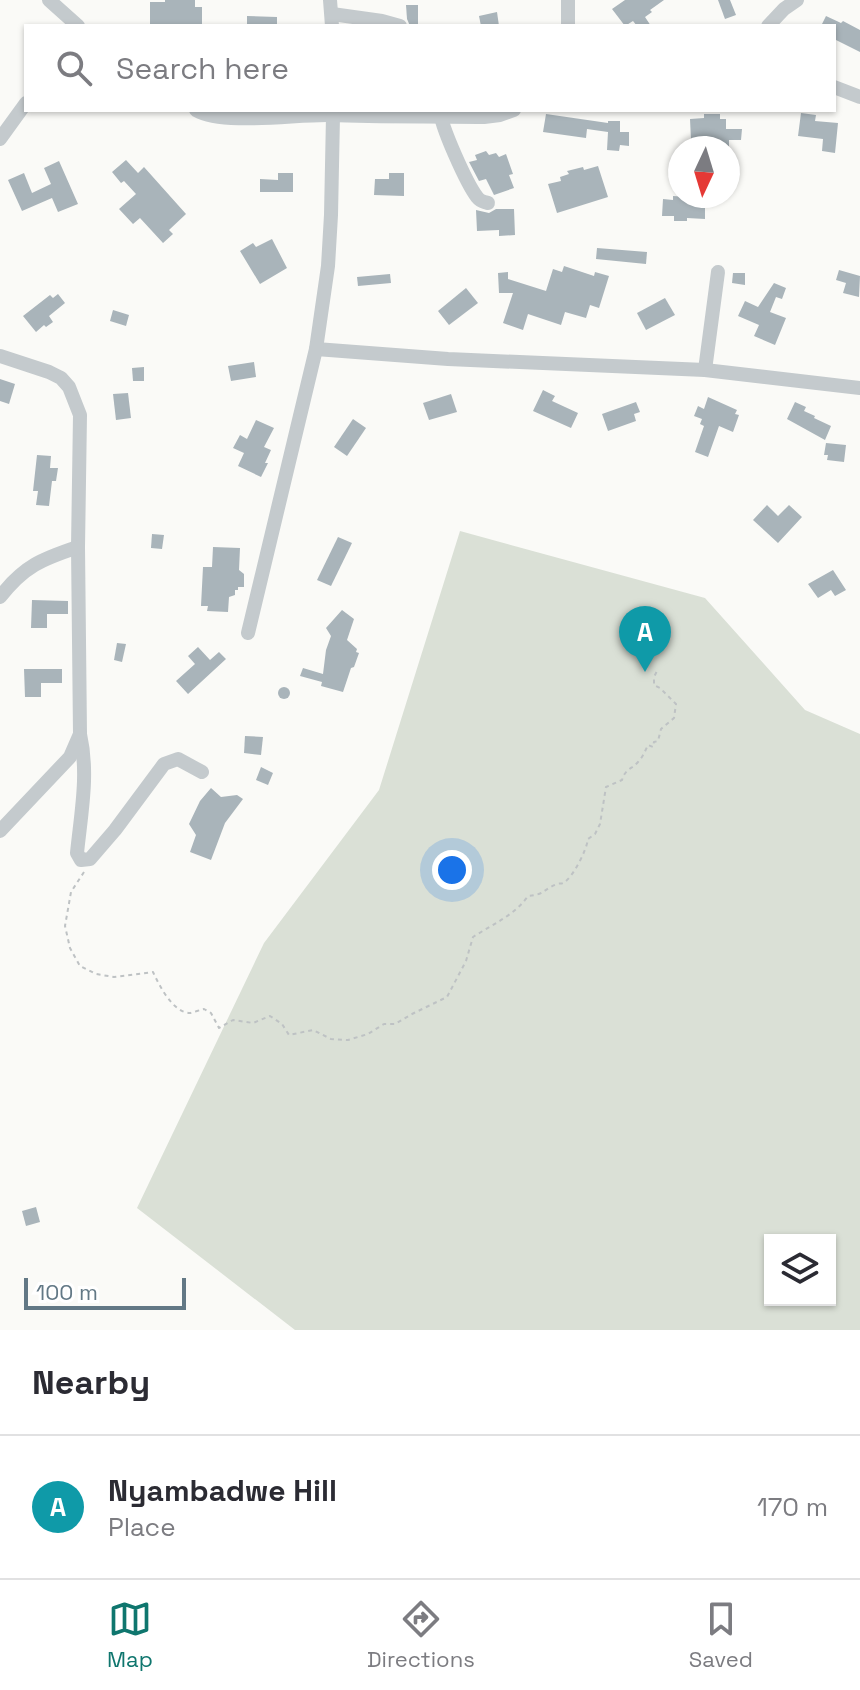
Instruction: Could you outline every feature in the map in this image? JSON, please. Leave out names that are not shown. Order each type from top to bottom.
[{"type":"street","points":[[49,0],[76,24]]},
{"type":"street","points":[[568,0],[568,24]]},
{"type":"street","points":[[770,24],[797,0]]},
{"type":"street","points":[[332,13],[393,24]]},
{"type":"street","points":[[836,88],[860,97]]},
{"type":"street","points":[[0,139],[24,106]]},
{"type":"street","points":[[200,112],[231,118],[440,113],[484,117],[508,112]]},
{"type":"street","points":[[440,113],[472,188],[479,200],[488,203]]},
{"type":"street","points":[[248,633],[316,349],[328,266],[332,114]]},
{"type":"street","points":[[705,370],[718,272]]},
{"type":"street","points":[[316,349],[448,359],[705,370],[860,388]]},
{"type":"street","points":[[0,356],[61,378],[69,387],[80,415],[80,734],[86,772],[77,853],[81,860],[90,859],[164,764],[178,759],[202,772]]},
{"type":"street","points":[[0,597],[12,581],[27,569],[43,559],[78,547]]},
{"type":"street","points":[[0,831],[70,757],[80,734]]},
{"type":"path","points":[[90,859],[71,892],[65,926],[70,948],[80,966],[96,974],[114,977],[153,972],[170,1001],[190,1013],[204,1009],[211,1013],[219,1028],[233,1020],[253,1023],[270,1016],[282,1024],[289,1035],[313,1030],[331,1039],[348,1040],[368,1034],[447,997],[466,961],[473,937],[514,913],[528,896],[539,895],[554,885],[564,883],[570,876],[587,849],[588,839],[600,824],[606,787],[622,780],[648,745],[653,747],[654,742],[658,741],[661,729],[674,718],[676,704],[654,685],[657,671]]},
{"type":"shaded area","points":[[460,531],[705,598],[805,710],[860,734],[860,1330],[295,1330],[137,1208],[264,943],[379,790]]},
{"type":"building","points":[[195,0],[195,7],[202,7],[202,24],[150,24],[150,2]]},
{"type":"building","points":[[625,0],[664,0],[645,17],[650,24],[635,24],[633,21],[623,24],[612,9]]},
{"type":"building","points":[[718,0],[730,0],[736,15],[725,19]]},
{"type":"building","points":[[406,5],[418,5],[418,24],[409,24]]},
{"type":"building","points":[[497,12],[499,24],[481,24],[479,16]]},
{"type":"building","points":[[247,16],[277,17],[277,24],[247,24]]},
{"type":"building","points":[[826,16],[860,30],[860,52],[836,40],[836,24],[822,24]]},
{"type":"building","points":[[801,113],[816,115],[815,121],[838,123],[835,153],[822,151],[823,139],[798,136]]},
{"type":"building","points":[[546,114],[608,123],[620,121],[620,132],[629,132],[629,146],[620,145],[619,151],[607,150],[608,132],[587,129],[586,138],[543,132]]},
{"type":"building","points":[[704,114],[720,114],[720,119],[726,119],[726,129],[742,129],[741,140],[740,136],[691,136],[690,119],[704,118]]},
{"type":"building","points":[[486,151],[499,157],[506,154],[514,188],[494,195],[486,179],[479,181],[469,162],[477,160],[475,155]]},
{"type":"building","points":[[126,160],[138,173],[144,167],[186,214],[169,230],[173,234],[163,243],[140,218],[133,224],[119,209],[136,194],[112,172]]},
{"type":"building","points":[[59,161],[78,204],[58,212],[52,198],[22,211],[8,180],[24,173],[32,193],[51,184],[44,168]]},
{"type":"building","points":[[598,166],[608,197],[557,213],[548,184],[561,181],[560,177],[569,174],[567,171]]},
{"type":"building","points":[[278,173],[293,173],[293,192],[260,192],[260,179],[278,180]]},
{"type":"building","points":[[389,173],[404,173],[404,196],[374,195],[375,179],[389,179]]},
{"type":"building","points":[[663,199],[668,200],[668,208],[705,208],[705,219],[674,221],[674,216],[662,216]]},
{"type":"building","points":[[496,209],[514,209],[515,235],[499,236],[499,230],[477,231],[476,210],[489,213]]},
{"type":"building","points":[[272,239],[287,268],[260,284],[240,251],[253,243],[256,247]]},
{"type":"building","points":[[597,248],[647,252],[646,264],[596,259]]},
{"type":"building","points":[[564,266],[594,276],[595,272],[609,276],[599,308],[590,305],[586,318],[565,312],[561,325],[528,314],[523,330],[503,323],[513,293],[499,293],[498,273],[508,272],[508,279],[546,291],[553,269],[562,272]]},
{"type":"building","points":[[839,270],[860,276],[859,297],[843,293],[846,283],[836,280]]},
{"type":"building","points":[[733,273],[745,273],[745,285],[732,283]]},
{"type":"building","points":[[390,274],[391,283],[358,286],[357,277]]},
{"type":"building","points":[[774,283],[786,288],[782,299],[776,297],[770,312],[786,318],[775,345],[754,336],[759,325],[738,316],[745,301],[758,307]]},
{"type":"building","points":[[466,288],[478,303],[449,325],[438,311]]},
{"type":"building","points":[[58,294],[65,303],[49,316],[53,322],[36,332],[23,316],[50,295],[53,298]]},
{"type":"building","points":[[665,298],[675,315],[646,330],[637,313]]},
{"type":"building","points":[[113,310],[129,315],[126,326],[110,321]]},
{"type":"building","points":[[254,362],[256,377],[231,381],[228,366]]},
{"type":"building","points":[[144,367],[144,381],[133,381],[132,368]]},
{"type":"building","points":[[0,379],[15,384],[9,404],[0,401]]},
{"type":"building","points":[[543,390],[555,396],[552,401],[578,413],[571,428],[533,411]]},
{"type":"building","points":[[128,393],[131,418],[116,420],[113,394]]},
{"type":"building","points":[[451,394],[457,412],[429,420],[423,403]]},
{"type":"building","points":[[708,397],[737,410],[735,414],[739,415],[733,432],[719,426],[708,457],[695,452],[704,426],[700,424],[702,419],[694,416],[698,406],[704,409]]},
{"type":"building","points":[[636,402],[640,412],[634,414],[636,421],[608,431],[602,414]]},
{"type":"building","points":[[795,402],[806,407],[804,411],[814,418],[831,426],[825,440],[787,419]]},
{"type":"building","points":[[353,419],[366,428],[347,456],[334,447]]},
{"type":"building","points":[[256,420],[274,428],[264,447],[271,450],[261,477],[238,466],[244,453],[233,448],[240,435],[247,439]]},
{"type":"building","points":[[826,443],[846,445],[844,462],[827,460],[828,455],[824,455]]},
{"type":"building","points":[[37,455],[51,456],[50,468],[58,468],[56,481],[52,481],[49,506],[36,505],[38,491],[33,491]]},
{"type":"building","points":[[767,505],[778,516],[789,505],[802,517],[778,543],[753,520]]},
{"type":"building","points":[[152,534],[164,535],[162,549],[151,548]]},
{"type":"building","points":[[338,537],[352,543],[331,586],[317,580]]},
{"type":"building","points":[[213,547],[240,548],[239,570],[244,574],[244,587],[238,587],[235,595],[229,597],[228,612],[207,611],[208,606],[201,606],[203,567],[212,567]]},
{"type":"building","points":[[833,570],[846,590],[835,596],[831,590],[818,598],[808,584]]},
{"type":"building","points":[[32,600],[68,601],[68,614],[47,614],[47,628],[31,628]]},
{"type":"building","points":[[342,610],[354,619],[347,640],[359,653],[343,692],[300,676],[303,668],[323,674],[331,636],[326,628]]},
{"type":"building","points":[[117,643],[126,644],[122,662],[114,660]]},
{"type":"building","points":[[198,647],[210,660],[219,652],[226,659],[188,694],[176,681],[195,664],[188,656]]},
{"type":"building","points":[[24,669],[62,669],[62,683],[41,683],[41,697],[25,697]]},
{"type":"building","points":[[279,688],[289,688],[289,698],[279,698]]},
{"type":"building","points":[[245,736],[263,737],[261,755],[244,753]]},
{"type":"building","points":[[261,767],[273,773],[268,785],[256,780]]},
{"type":"building","points":[[211,788],[221,797],[237,795],[243,799],[225,823],[211,860],[190,852],[196,835],[189,824],[200,801]]},
{"type":"building","points":[[36,1207],[40,1222],[26,1226],[22,1211]]},
{"type":"place","name":"Nyambadwe Hill","points":[[645,672]]}]
